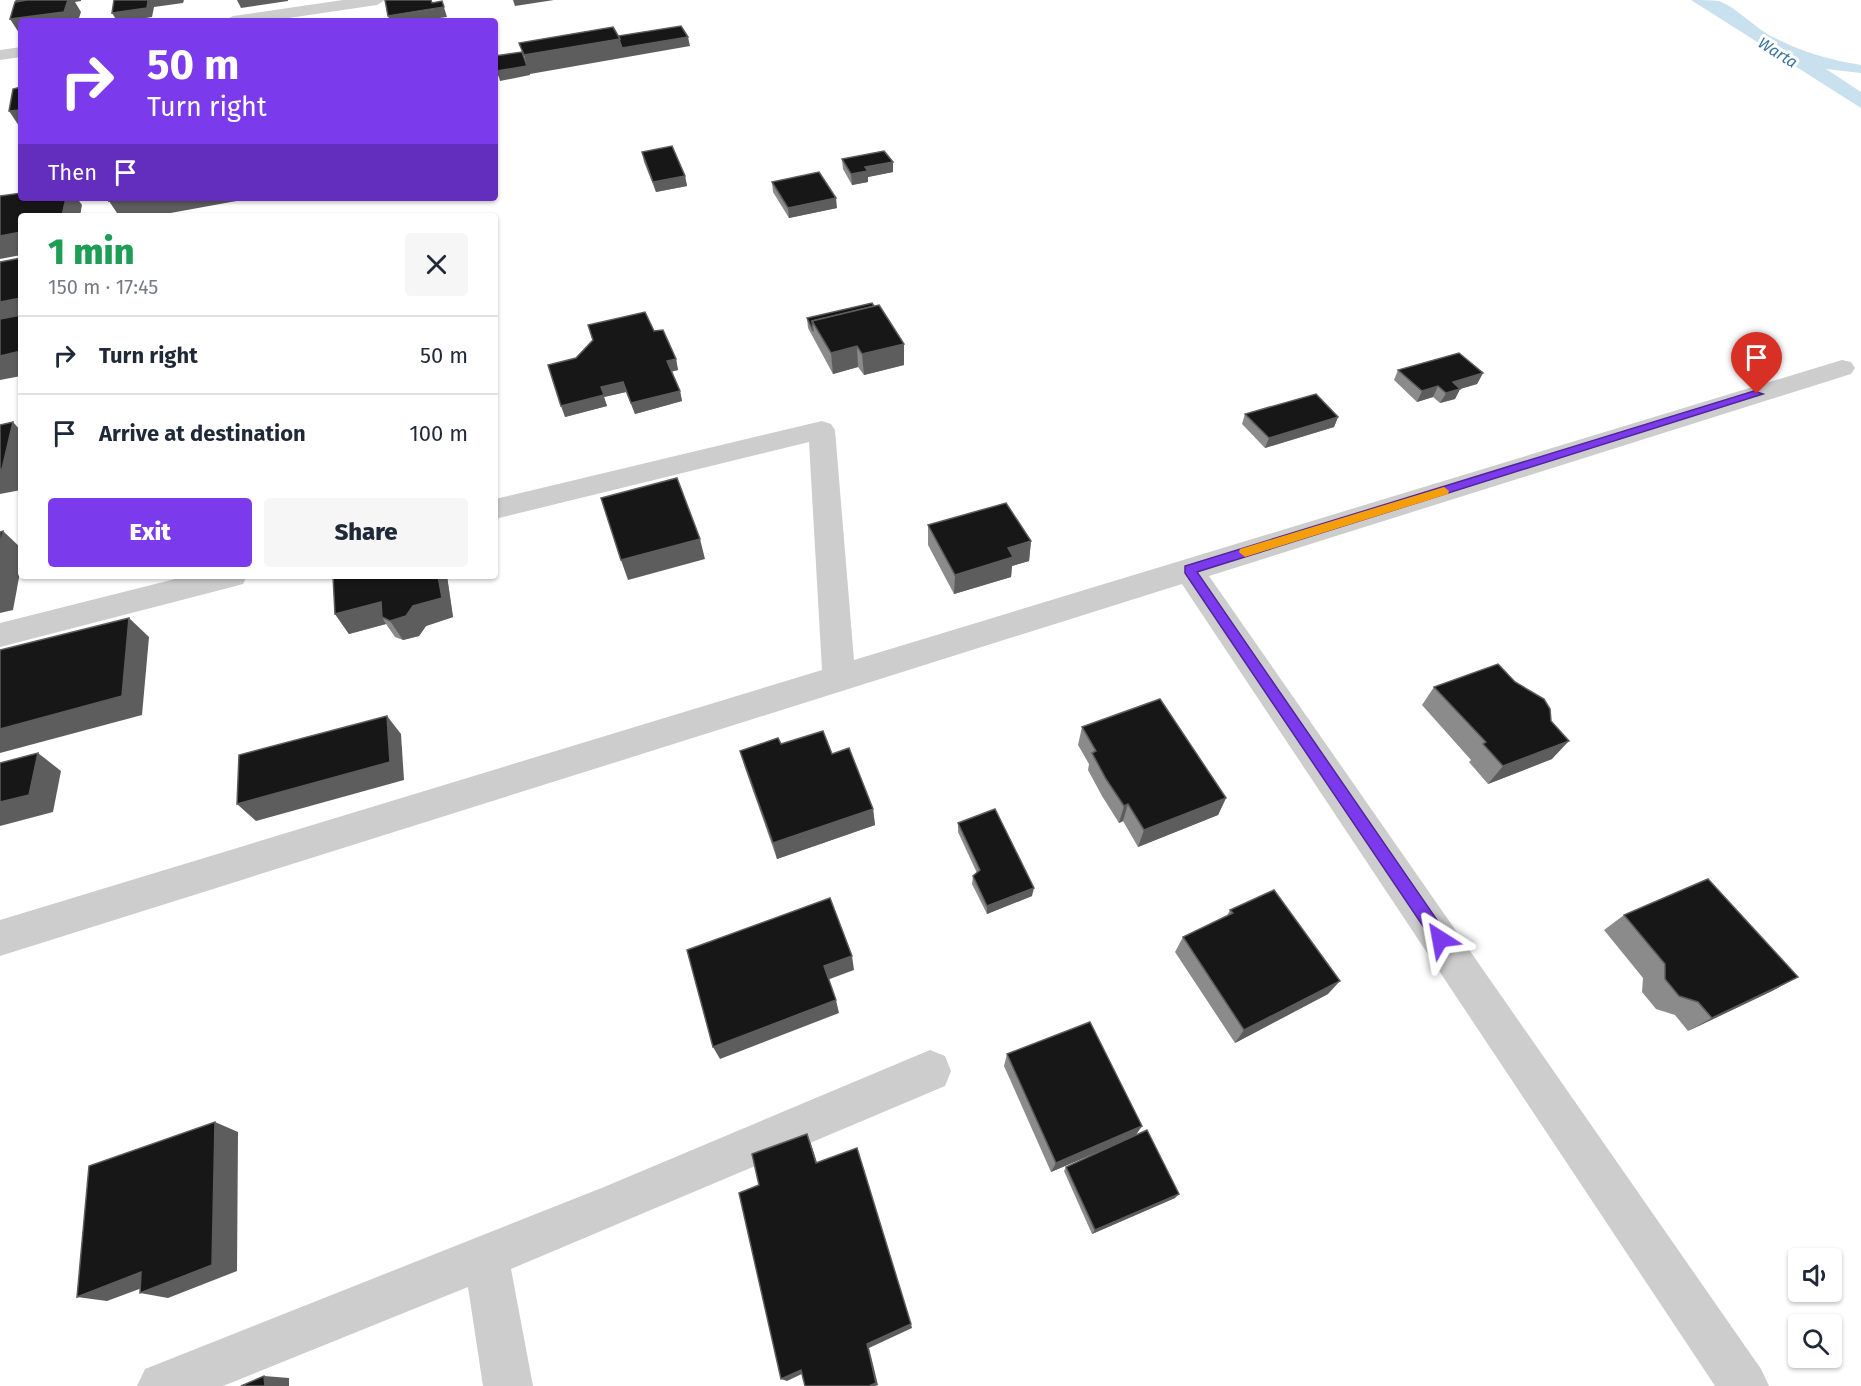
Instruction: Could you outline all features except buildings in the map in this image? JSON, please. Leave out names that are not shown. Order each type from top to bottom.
[{"type":"lane","points":[[254,18],[377,0]]},
{"type":"lane","points":[[0,55],[18,52]]},
{"type":"lane","points":[[0,938],[1842,368]]},
{"type":"lane","points":[[498,508],[822,430],[839,678]]},
{"type":"lane","points":[[1189,570],[1744,1386]]},
{"type":"lane","points":[[0,635],[220,579]]},
{"type":"lane","points":[[162,1386],[486,1257],[930,1071]]},
{"type":"lane","points":[[486,1257],[508,1386]]},
{"type":"water","name":"Warta","points":[[1691,0],[1719,1],[1769,35],[1791,46],[1825,58],[1861,65],[1861,73],[1826,69],[1861,92],[1861,108]]},
{"type":"slow traffic","points":[[1245,552],[1444,491]]},
{"type":"route","points":[[1440,939],[1189,570],[1757,394]]}]
